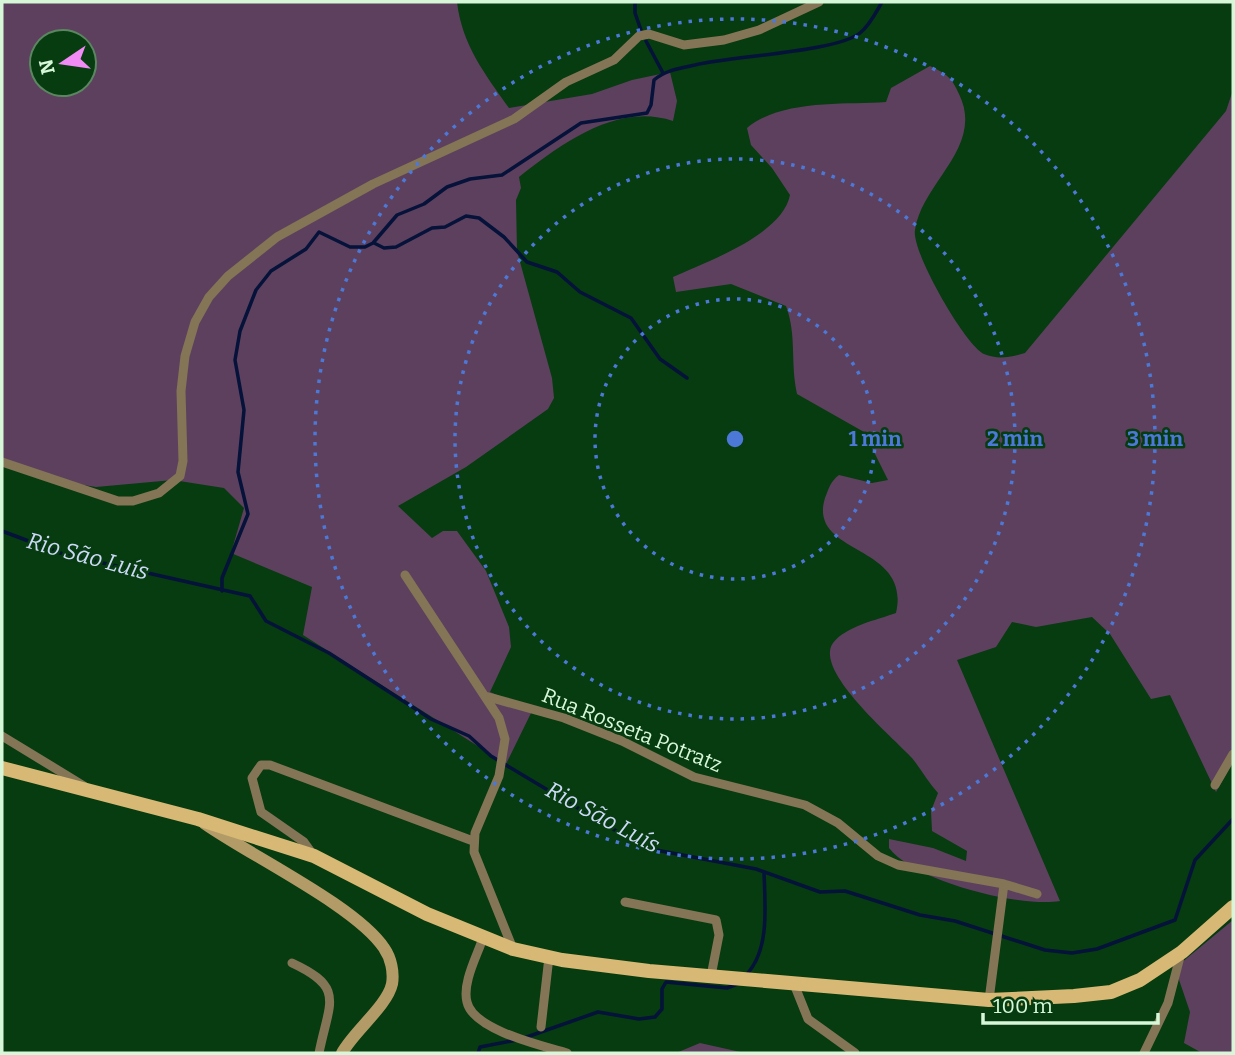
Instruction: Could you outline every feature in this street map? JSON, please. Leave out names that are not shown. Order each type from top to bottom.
[{"type":"main road","points":[[2,768],[198,819],[314,856],[482,938],[513,949],[549,957],[711,976],[989,1000],[1111,992],[1140,980],[1182,951],[1233,907]]},
{"type":"street","points":[[2,462],[118,501],[133,501],[159,493],[180,476],[183,461],[181,391],[185,356],[195,322],[209,296],[228,276],[277,237],[373,184],[514,119],[566,82],[614,61],[639,36],[649,34],[684,45],[724,40],[759,30],[819,2]]},
{"type":"street","points":[[405,575],[499,718],[505,739],[499,776],[473,841],[478,865],[513,949]]},
{"type":"street","name":"Rua Rosseta Potratz","points":[[485,696],[564,718],[622,741],[694,777],[805,805],[838,823],[878,856],[898,865],[1004,884],[1037,894]]},
{"type":"street","points":[[2,736],[93,791]]},
{"type":"street","points":[[1215,785],[1233,754]]},
{"type":"street","points":[[314,856],[304,842],[261,812],[252,784],[257,768],[270,765],[473,841]]},
{"type":"street","points":[[198,819],[339,908],[383,947],[392,969],[391,988],[351,1036],[342,1053]]},
{"type":"street","points":[[989,1000],[1004,884]]},
{"type":"street","points":[[625,902],[708,916],[716,920],[719,935],[711,976]]},
{"type":"street","points":[[482,938],[467,986],[470,1010],[476,1017],[511,1036],[567,1053]]},
{"type":"street","points":[[1144,1053],[1168,1003],[1182,951]]},
{"type":"street","points":[[541,1027],[549,957]]},
{"type":"street","points":[[292,963],[319,976],[328,987],[330,998],[319,1053]]},
{"type":"street","points":[[794,984],[808,1019],[855,1053]]},
{"type":"shaded area","points":[[2,2],[457,2],[469,45],[483,71],[509,108],[592,94],[632,80],[670,72],[677,101],[673,121],[631,117],[611,122],[571,140],[519,177],[521,188],[516,200],[517,251],[552,378],[554,398],[548,409],[466,467],[398,506],[432,538],[443,531],[457,531],[486,571],[509,627],[511,647],[490,692],[533,709],[506,764],[303,635],[312,587],[231,553],[244,508],[224,488],[173,480],[96,487],[41,478],[7,464],[2,457]]},
{"type":"shaded area","points":[[930,66],[948,77],[959,94],[965,113],[964,131],[958,148],[920,213],[915,230],[916,241],[930,276],[965,334],[984,354],[999,357],[1025,353],[1226,111],[1233,90],[1233,762],[1216,792],[1170,695],[1151,699],[1110,634],[1092,617],[1036,627],[1012,622],[996,647],[957,660],[1060,901],[1020,900],[969,890],[921,871],[902,860],[889,848],[889,839],[933,848],[966,861],[967,851],[932,831],[931,811],[938,793],[912,758],[874,721],[845,687],[830,655],[833,643],[846,632],[896,613],[897,590],[889,574],[876,561],[831,531],[824,517],[825,498],[839,475],[872,483],[888,480],[864,432],[797,394],[791,328],[786,306],[731,284],[676,292],[673,277],[742,245],[773,222],[784,209],[790,195],[772,168],[751,145],[747,128],[761,119],[795,108],[886,102],[891,88]]},
{"type":"shaded area","points":[[1233,920],[1233,1053],[1202,1053],[1184,1043],[1190,1012],[1175,968]]},
{"type":"shaded area","points":[[700,1043],[745,1053],[676,1053]]},
{"type":"waterway","points":[[635,2],[635,13],[641,30]]},
{"type":"waterway","points":[[222,591],[222,578],[248,514],[238,472],[244,410],[235,360],[240,331],[256,290],[271,271],[306,249],[319,232],[350,247],[365,247],[373,243],[397,215],[424,204],[447,187],[470,179],[502,175],[581,123],[647,113],[651,105],[654,80],[663,74],[711,62],[829,45],[864,30],[882,2]]},
{"type":"waterway","points":[[646,41],[663,73]]},
{"type":"waterway","points":[[374,243],[384,248],[396,247],[432,228],[445,227],[466,216],[479,218],[504,237],[527,262],[557,272],[580,292],[631,318],[660,359],[687,378]]},
{"type":"waterway","name":"Rio São Luís","points":[[2,531],[63,554],[250,596],[266,621],[329,653],[431,719],[469,736],[491,756],[623,835],[656,850],[756,869],[820,892],[845,891],[920,915],[955,921],[1045,950],[1072,953],[1097,949],[1175,920],[1195,860],[1233,819]]},
{"type":"waterway","points":[[747,974],[754,964],[763,939],[764,872]]},
{"type":"waterway","points":[[524,1038],[598,1012],[639,1019],[655,1017],[662,1009],[662,989],[666,982],[727,988],[740,983]]},
{"type":"waterway","points":[[478,1053],[480,1047],[517,1040]]}]
